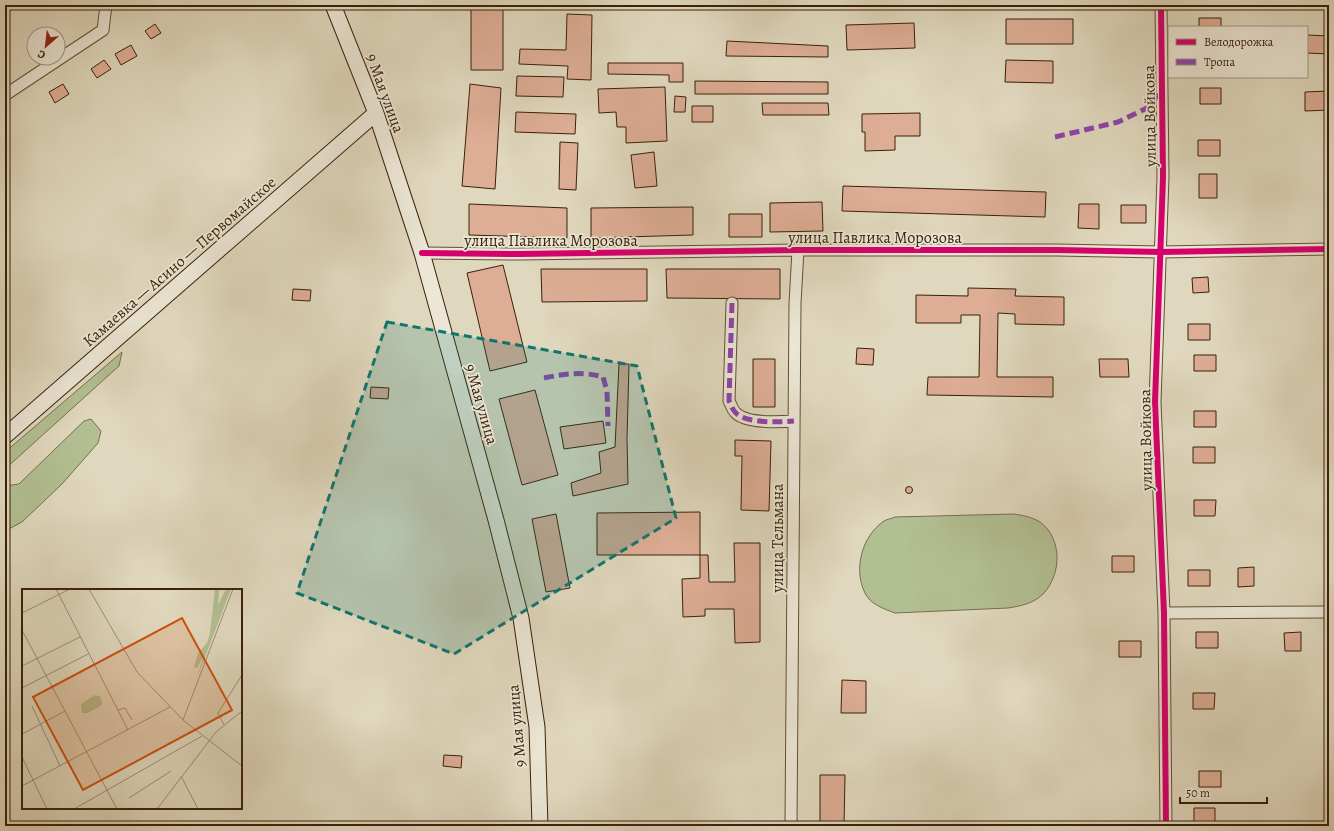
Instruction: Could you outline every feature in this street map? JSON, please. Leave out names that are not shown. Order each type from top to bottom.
[{"type":"main road","name":"9 Мая улица","points":[[333,5],[376,114],[422,253],[496,520],[521,618],[537,727],[540,826]]},
{"type":"main road","name":"Камаевка — Асино — Первомайское","points":[[5,436],[376,114]]},
{"type":"street","points":[[5,95],[103,30],[106,5]]},
{"type":"street","name":"улица Войкова","points":[[1161,5],[1163,177],[1155,402],[1164,613],[1166,826]]},
{"type":"street","name":"улица Павлика Морозова","points":[[422,253],[518,254],[798,250],[1057,250],[1161,252],[1329,249]]},
{"type":"street","name":"улица Тельмана","points":[[791,826],[795,302],[798,250]]},
{"type":"street","points":[[732,303],[729,401],[735,413],[750,420],[771,423],[794,421]]},
{"type":"street","points":[[1164,613],[1329,612]]},
{"type":"highlighted area","points":[[387,322],[637,366],[676,518],[454,654],[297,593]]},
{"type":"green space","points":[[122,352],[119,366],[5,469],[5,452]]},
{"type":"green space","points":[[91,419],[101,431],[98,443],[62,484],[22,522],[5,531],[5,486],[19,484],[84,421]]},
{"type":"green space","points":[[1013,514],[1027,516],[1040,522],[1047,529],[1056,546],[1057,556],[1054,576],[1044,593],[1032,602],[1008,608],[895,613],[882,608],[867,597],[861,584],[860,564],[862,554],[870,535],[876,527],[885,520],[895,517]]},
{"type":"building","points":[[471,5],[503,5],[503,70],[471,70]]},
{"type":"building","points":[[567,14],[592,15],[591,80],[567,79],[568,66],[519,64],[520,49],[566,50]]},
{"type":"building","points":[[1199,18],[1221,18],[1221,26],[1199,26]]},
{"type":"building","points":[[1006,19],[1073,19],[1073,44],[1006,44]]},
{"type":"building","points":[[914,23],[915,48],[847,50],[846,25]]},
{"type":"building","points":[[155,24],[161,33],[151,39],[145,31]]},
{"type":"building","points":[[1308,35],[1329,36],[1329,54],[1308,53]]},
{"type":"building","points":[[727,41],[828,46],[828,57],[726,56]]},
{"type":"building","points":[[131,45],[137,56],[121,65],[115,54]]},
{"type":"building","points":[[104,60],[111,69],[97,78],[91,69]]},
{"type":"building","points":[[1006,60],[1053,61],[1053,83],[1005,82]]},
{"type":"building","points":[[608,63],[683,63],[683,82],[669,82],[669,75],[608,74]]},
{"type":"building","points":[[517,76],[564,77],[563,97],[516,96]]},
{"type":"building","points":[[695,81],[828,82],[828,94],[695,94]]},
{"type":"building","points":[[63,84],[69,94],[55,103],[49,92]]},
{"type":"building","points":[[470,84],[501,88],[495,189],[462,186]]},
{"type":"building","points":[[665,87],[667,141],[626,143],[626,127],[617,127],[616,112],[599,113],[598,89]]},
{"type":"building","points":[[1200,88],[1221,88],[1221,104],[1200,104]]},
{"type":"building","points":[[1329,91],[1329,110],[1305,111],[1305,92]]},
{"type":"building","points":[[675,96],[686,97],[685,112],[674,112]]},
{"type":"building","points":[[762,103],[828,103],[829,115],[763,115]]},
{"type":"building","points":[[692,106],[713,106],[713,122],[692,122]]},
{"type":"building","points":[[516,112],[576,114],[575,134],[515,132]]},
{"type":"building","points":[[920,113],[920,136],[895,136],[895,150],[865,151],[865,132],[862,132],[862,114]]},
{"type":"building","points":[[1198,140],[1220,140],[1220,156],[1198,156]]},
{"type":"building","points":[[560,142],[578,143],[576,190],[559,189]]},
{"type":"building","points":[[654,152],[657,186],[635,188],[631,155]]},
{"type":"building","points":[[1199,174],[1217,174],[1217,198],[1199,198]]},
{"type":"building","points":[[843,186],[1046,192],[1045,217],[842,211]]},
{"type":"building","points":[[822,202],[823,231],[770,232],[770,203]]},
{"type":"building","points":[[469,204],[567,208],[567,238],[469,235]]},
{"type":"building","points":[[1079,204],[1099,204],[1099,229],[1078,228]]},
{"type":"building","points":[[1121,205],[1146,205],[1146,223],[1121,223]]},
{"type":"building","points":[[693,207],[693,235],[591,238],[591,208]]},
{"type":"building","points":[[729,214],[762,214],[762,237],[729,237]]},
{"type":"building","points":[[503,265],[527,362],[490,371],[467,273]]},
{"type":"building","points":[[541,269],[647,269],[647,301],[542,302]]},
{"type":"building","points":[[666,269],[780,269],[780,299],[667,298]]},
{"type":"building","points":[[1208,277],[1209,292],[1193,293],[1192,278]]},
{"type":"building","points":[[968,288],[1016,289],[1015,296],[1064,297],[1064,325],[1015,324],[1015,314],[998,313],[997,377],[1053,377],[1053,397],[927,395],[928,377],[979,377],[980,315],[961,315],[961,323],[916,323],[916,295],[968,296]]},
{"type":"building","points":[[293,289],[311,290],[310,301],[292,300]]},
{"type":"building","points":[[1188,324],[1210,324],[1210,340],[1188,340]]},
{"type":"building","points":[[857,348],[874,349],[873,365],[856,364]]},
{"type":"building","points":[[1194,355],[1216,355],[1216,371],[1194,371]]},
{"type":"building","points":[[753,359],[775,359],[775,407],[753,407]]},
{"type":"building","points":[[1099,359],[1128,359],[1129,377],[1100,377]]},
{"type":"building","points":[[619,364],[629,364],[627,439],[628,484],[573,496],[571,483],[601,473],[599,452],[615,447]]},
{"type":"building","points":[[371,387],[389,388],[388,399],[370,398]]},
{"type":"building","points":[[535,390],[558,475],[522,485],[499,399]]},
{"type":"building","points":[[1194,411],[1216,411],[1216,427],[1194,427]]},
{"type":"building","points":[[603,421],[606,443],[564,449],[560,427]]},
{"type":"building","points":[[735,440],[771,441],[769,511],[741,510],[742,456],[735,456]]},
{"type":"building","points":[[1193,447],[1215,447],[1215,463],[1193,463]]},
{"type":"building","points":[[909,486],[912,487],[912,493],[909,494],[906,493],[905,490],[906,487]]},
{"type":"building","points":[[1194,500],[1216,500],[1215,516],[1194,516]]},
{"type":"building","points":[[700,512],[700,555],[597,555],[597,513]]},
{"type":"building","points":[[556,514],[570,588],[546,592],[532,519]]},
{"type":"building","points":[[734,543],[760,543],[760,642],[735,643],[734,609],[705,609],[705,616],[683,617],[682,579],[700,578],[700,555],[708,555],[709,582],[735,582]]},
{"type":"building","points":[[1112,556],[1134,556],[1134,572],[1112,572]]},
{"type":"building","points":[[1254,567],[1254,586],[1238,587],[1238,568]]},
{"type":"building","points":[[1188,570],[1210,570],[1210,586],[1188,586]]},
{"type":"building","points":[[1196,632],[1218,632],[1218,648],[1196,648]]},
{"type":"building","points":[[1301,632],[1301,651],[1285,651],[1284,633]]},
{"type":"building","points":[[1119,641],[1141,641],[1141,657],[1119,657]]},
{"type":"building","points":[[842,680],[866,681],[866,713],[841,713]]},
{"type":"building","points":[[1193,693],[1215,693],[1214,709],[1193,709]]},
{"type":"building","points":[[444,755],[462,756],[461,768],[443,766]]},
{"type":"building","points":[[1199,771],[1221,771],[1221,787],[1199,787]]},
{"type":"building","points":[[820,775],[845,775],[844,826],[820,826]]},
{"type":"building","points":[[1194,808],[1215,808],[1215,824],[1194,823]]},
{"type":"marked path","points":[[1055,137],[1118,122],[1147,108],[1162,90]]},
{"type":"marked path","points":[[732,303],[729,401],[732,408],[740,416],[746,419],[772,422],[794,421]]},
{"type":"marked path","points":[[544,378],[566,374],[588,374],[603,377],[607,391],[608,426]]},
{"type":"cycle path","points":[[1161,5],[1163,177],[1155,402],[1164,613],[1166,826]]},
{"type":"cycle path","points":[[422,253],[519,254],[798,250],[1057,250],[1161,252],[1329,249]]}]
